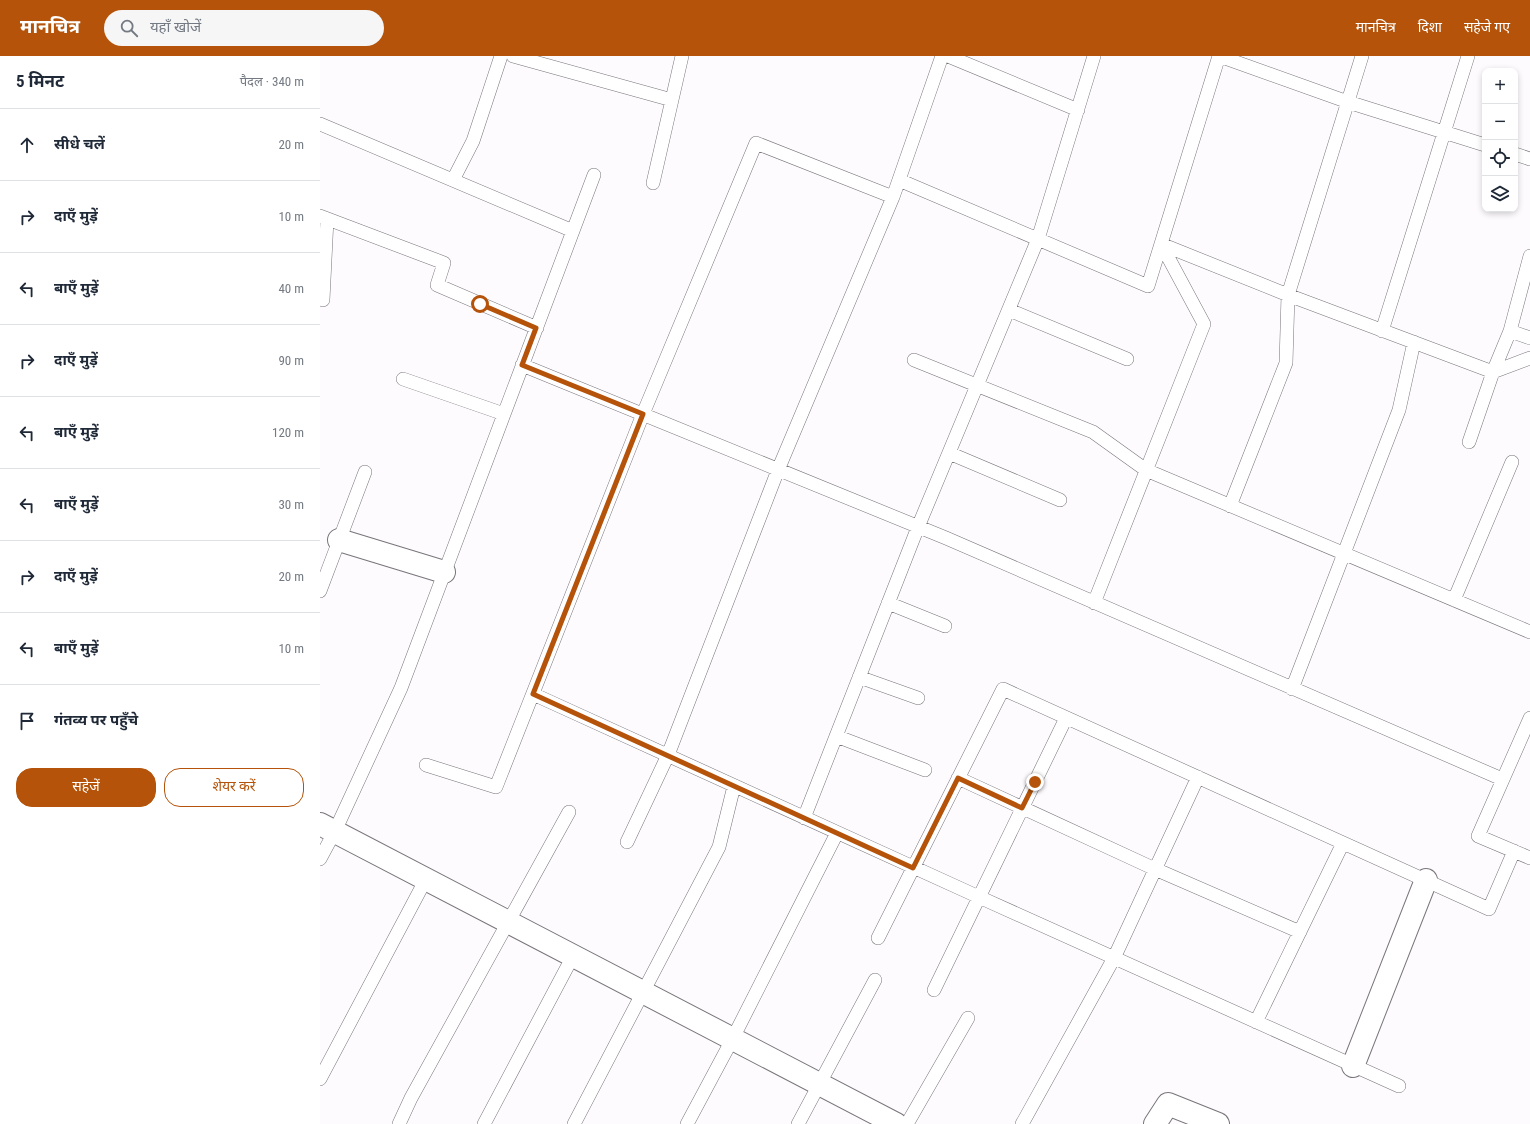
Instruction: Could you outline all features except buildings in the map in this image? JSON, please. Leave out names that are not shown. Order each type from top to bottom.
[{"type":"street","points":[[339,540],[444,572]]},
{"type":"street","points":[[327,828],[896,1124]]},
{"type":"street","points":[[1353,1066],[1426,880]]},
{"type":"street","points":[[1155,1124],[1168,1104],[1218,1124]]},
{"type":"lane","points":[[453,180],[473,141],[501,56]]},
{"type":"lane","points":[[513,56],[672,100]]},
{"type":"lane","points":[[653,183],[682,56]]},
{"type":"lane","points":[[627,842],[668,755],[778,470],[893,197],[942,56]]},
{"type":"lane","points":[[948,56],[1078,110]]},
{"type":"lane","points":[[804,818],[918,527],[1038,239],[1094,56]]},
{"type":"lane","points":[[899,180],[1148,286],[1219,56],[1348,102],[1482,144]]},
{"type":"lane","points":[[1230,506],[1286,364],[1288,295],[1362,56]]},
{"type":"lane","points":[[1382,331],[1468,56]]},
{"type":"lane","points":[[320,124],[573,231]]},
{"type":"lane","points":[[426,765],[496,787],[643,414],[756,144],[893,197]]},
{"type":"lane","points":[[1518,155],[1530,159]]},
{"type":"lane","points":[[320,859],[327,828],[400,688],[594,175]]},
{"type":"lane","points":[[321,302],[323,217],[444,263],[437,285],[536,328]]},
{"type":"lane","points":[[1161,244],[1288,295],[1493,372],[1530,358]]},
{"type":"lane","points":[[1094,603],[1204,324],[1161,244]]},
{"type":"lane","points":[[1469,442],[1493,372],[1510,331],[1530,256]]},
{"type":"lane","points":[[1009,310],[1127,358]]},
{"type":"lane","points":[[1510,331],[1530,338]]},
{"type":"lane","points":[[1292,689],[1399,410],[1414,342]]},
{"type":"lane","points":[[914,360],[1093,432],[1146,470],[1530,632]]},
{"type":"lane","points":[[522,365],[918,527],[1502,780]]},
{"type":"lane","points":[[403,379],[504,414]]},
{"type":"lane","points":[[949,453],[1060,500]]},
{"type":"lane","points":[[1454,600],[1512,462]]},
{"type":"lane","points":[[320,591],[365,472]]},
{"type":"lane","points":[[888,603],[945,626]]},
{"type":"lane","points":[[859,678],[918,698]]},
{"type":"lane","points":[[878,938],[1003,689],[1489,909],[1514,851]]},
{"type":"lane","points":[[533,694],[979,898],[1399,1086]]},
{"type":"lane","points":[[934,990],[1066,718]]},
{"type":"lane","points":[[1530,718],[1478,836],[1530,858]]},
{"type":"lane","points":[[836,736],[925,770]]},
{"type":"lane","points":[[1022,1124],[1114,958],[1198,777]]},
{"type":"lane","points":[[958,778],[1155,869],[1300,932]]},
{"type":"lane","points":[[574,1124],[642,992],[720,847],[734,786]]},
{"type":"lane","points":[[399,1124],[569,812]]},
{"type":"lane","points":[[687,1124],[837,833]]},
{"type":"lane","points":[[1256,1022],[1343,843]]},
{"type":"lane","points":[[320,1079],[426,879]]},
{"type":"lane","points":[[484,1124],[573,956]]},
{"type":"lane","points":[[798,1124],[875,980]]},
{"type":"lane","points":[[907,1124],[968,1018]]},
{"type":"route","points":[[480,304],[536,328],[522,365],[643,414],[533,694],[913,868],[958,778],[1022,808],[1035,782]]}]
